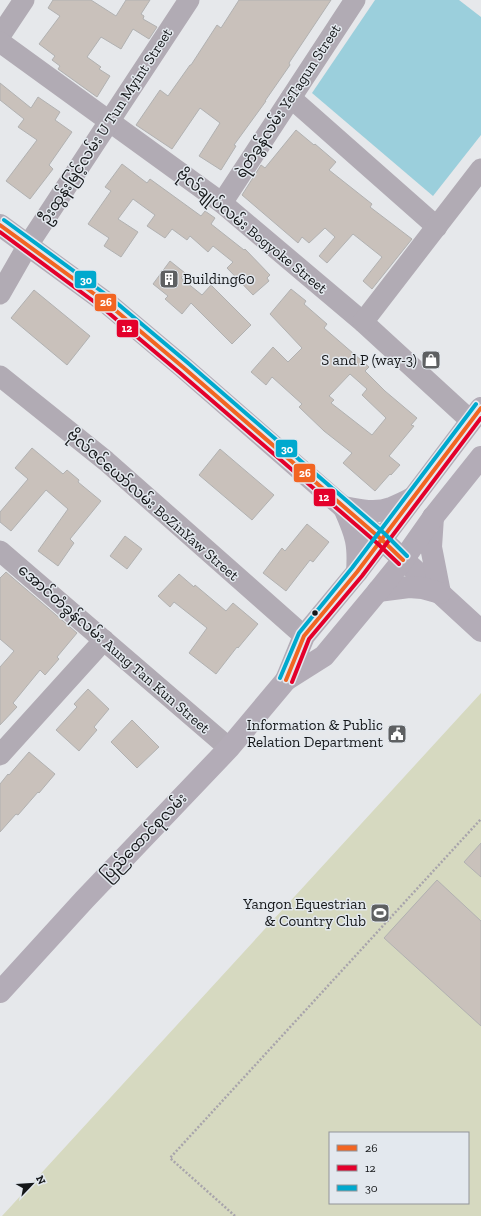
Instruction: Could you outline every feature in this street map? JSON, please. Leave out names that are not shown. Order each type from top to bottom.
[{"type":"main road","points":[[0,226],[108,304],[381,539],[481,631]]},
{"type":"main road","name":"ပြည်ထောင်စုလမ်း","points":[[286,680],[304,636],[357,572],[476,415]]},
{"type":"main road","name":"ပြည်ထောင်စုလမ်း","points":[[0,992],[228,748],[286,680],[324,656],[403,560],[434,516],[481,457]]},
{"type":"main road","points":[[343,507],[358,510],[378,511],[390,509],[414,497]]},
{"type":"main road","points":[[343,507],[351,523],[357,543],[357,572]]},
{"type":"main road","points":[[434,516],[431,547],[440,593]]},
{"type":"main road","points":[[378,591],[409,587],[422,588],[440,593]]},
{"type":"street","points":[[0,36],[24,0]]},
{"type":"street","name":"ဦးထွန်းမြင့်လမ်း U Tun Myint Street","points":[[0,294],[28,245],[189,0]]},
{"type":"street","name":"ရဲတံခွန်လမ်း YeTagun Street","points":[[222,203],[355,0]]},
{"type":"street","name":"ဗိုလ်ချုပ်လမ်း Bogyoke Street","points":[[0,42],[222,203],[476,415]]},
{"type":"street","points":[[291,98],[437,227]]},
{"type":"street","points":[[364,322],[481,169]]},
{"type":"street","name":"ဗိုလ်ဇင်ယော်လမ်း BoZinYaw Street","points":[[0,376],[106,461],[304,636]]},
{"type":"street","name":"အောင်တံခွန်လမ်း Aung Tan Kun Street","points":[[0,551],[228,748]]},
{"type":"street","points":[[0,755],[104,640]]},
{"type":"path","points":[[235,1216],[170,1158],[481,819]]},
{"type":"green space","name":"Yangon Equestrian & Country Club","points":[[481,693],[481,1216],[2,1216]]},
{"type":"water","points":[[375,0],[459,0],[481,17],[481,135],[433,196],[312,93]]},
{"type":"building","points":[[53,0],[91,0],[116,16],[126,0],[150,0],[141,14],[144,16],[143,19],[157,27],[149,39],[133,29],[121,49],[101,37],[87,57],[101,67],[99,69],[110,76],[97,97],[58,69],[60,66],[52,60],[55,56],[39,44],[60,16],[48,8]]},
{"type":"building","points":[[239,0],[331,0],[289,63],[290,65],[266,101],[234,145],[236,146],[221,170],[199,156],[220,123],[200,108],[172,149],[136,125],[160,90],[168,96],[191,65],[217,25],[221,28]]},
{"type":"building","points":[[0,83],[31,108],[38,97],[60,112],[55,120],[72,132],[49,165],[53,169],[30,199],[6,181],[37,140],[18,127],[24,119],[0,100]]},
{"type":"building","points":[[296,130],[336,162],[329,170],[372,204],[370,207],[412,239],[372,289],[363,281],[382,257],[353,234],[327,263],[319,256],[335,237],[325,228],[309,243],[302,237],[298,243],[242,195],[261,165],[265,168]]},
{"type":"building","points":[[122,164],[147,183],[150,179],[201,216],[205,211],[215,218],[211,224],[244,250],[245,249],[270,275],[267,278],[269,281],[253,295],[227,268],[233,262],[213,246],[208,252],[190,236],[187,240],[172,229],[165,238],[147,226],[155,215],[133,199],[118,219],[138,232],[121,257],[104,246],[109,238],[88,224],[111,191],[105,187]]},
{"type":"building","points":[[170,261],[185,273],[181,278],[202,295],[211,285],[251,325],[232,344],[191,303],[182,314],[165,299],[168,296],[153,284]]},
{"type":"building","points":[[291,289],[306,301],[304,304],[327,324],[324,328],[369,367],[365,371],[385,391],[417,418],[411,425],[414,426],[389,456],[400,465],[375,491],[343,463],[352,453],[324,431],[299,407],[302,404],[272,377],[266,385],[251,372],[273,347],[288,362],[302,348],[270,314]],"holes":[[[350,374],[367,389],[362,395],[386,418],[372,435],[331,403],[334,400],[329,396]]]},
{"type":"building","points":[[34,290],[90,336],[67,365],[11,318]]},
{"type":"building","points":[[32,448],[63,474],[67,470],[79,480],[78,482],[101,501],[70,539],[74,543],[58,566],[38,551],[68,509],[46,490],[11,531],[0,522],[0,512],[28,479],[15,468]]},
{"type":"building","points":[[220,449],[274,495],[252,520],[199,475]]},
{"type":"building","points":[[307,524],[329,542],[313,562],[310,560],[286,591],[263,573],[282,548],[285,551]]},
{"type":"building","points":[[125,536],[142,549],[127,569],[110,556]]},
{"type":"building","points":[[6,572],[77,633],[57,657],[59,659],[45,675],[40,670],[13,703],[17,707],[0,725],[0,667],[14,651],[0,639],[0,578]]},
{"type":"building","points":[[179,574],[194,587],[195,585],[226,611],[233,603],[258,624],[238,648],[237,647],[216,674],[189,653],[207,628],[174,602],[170,607],[158,596]]},
{"type":"building","points":[[88,689],[109,709],[94,727],[97,730],[79,751],[56,730],[77,707],[74,704]]},
{"type":"building","points":[[132,720],[159,747],[137,768],[111,742]]},
{"type":"building","points":[[29,752],[55,774],[39,793],[38,792],[18,815],[16,814],[0,832],[0,784]]},
{"type":"building","points":[[481,843],[481,877],[464,862]]},
{"type":"building","points":[[437,880],[481,921],[481,1026],[384,938]]},
{"type":"transit line","name":"30","points":[[4,220],[112,299],[385,534],[407,556]]},
{"type":"transit line","name":"26","points":[[0,225],[108,304],[184,368],[381,539],[403,560]]},
{"type":"transit line","name":"12","points":[[0,232],[104,309],[377,543],[399,564]]},
{"type":"transit line","name":"30","points":[[280,678],[299,633],[352,568],[476,404]]},
{"type":"transit line","name":"26","points":[[286,680],[304,636],[357,572],[481,408]]},
{"type":"transit line","name":"12","points":[[292,682],[309,639],[362,576],[481,418]]},
{"type":"place","name":"Building60","points":[[169,279]]},
{"type":"place","name":"S and P (way-3)","points":[[431,360]]},
{"type":"place","name":"Information & Public Relation Department","points":[[397,734]]},
{"type":"place","name":"Yangon Equestrian & Country Club","points":[[380,913]]}]
